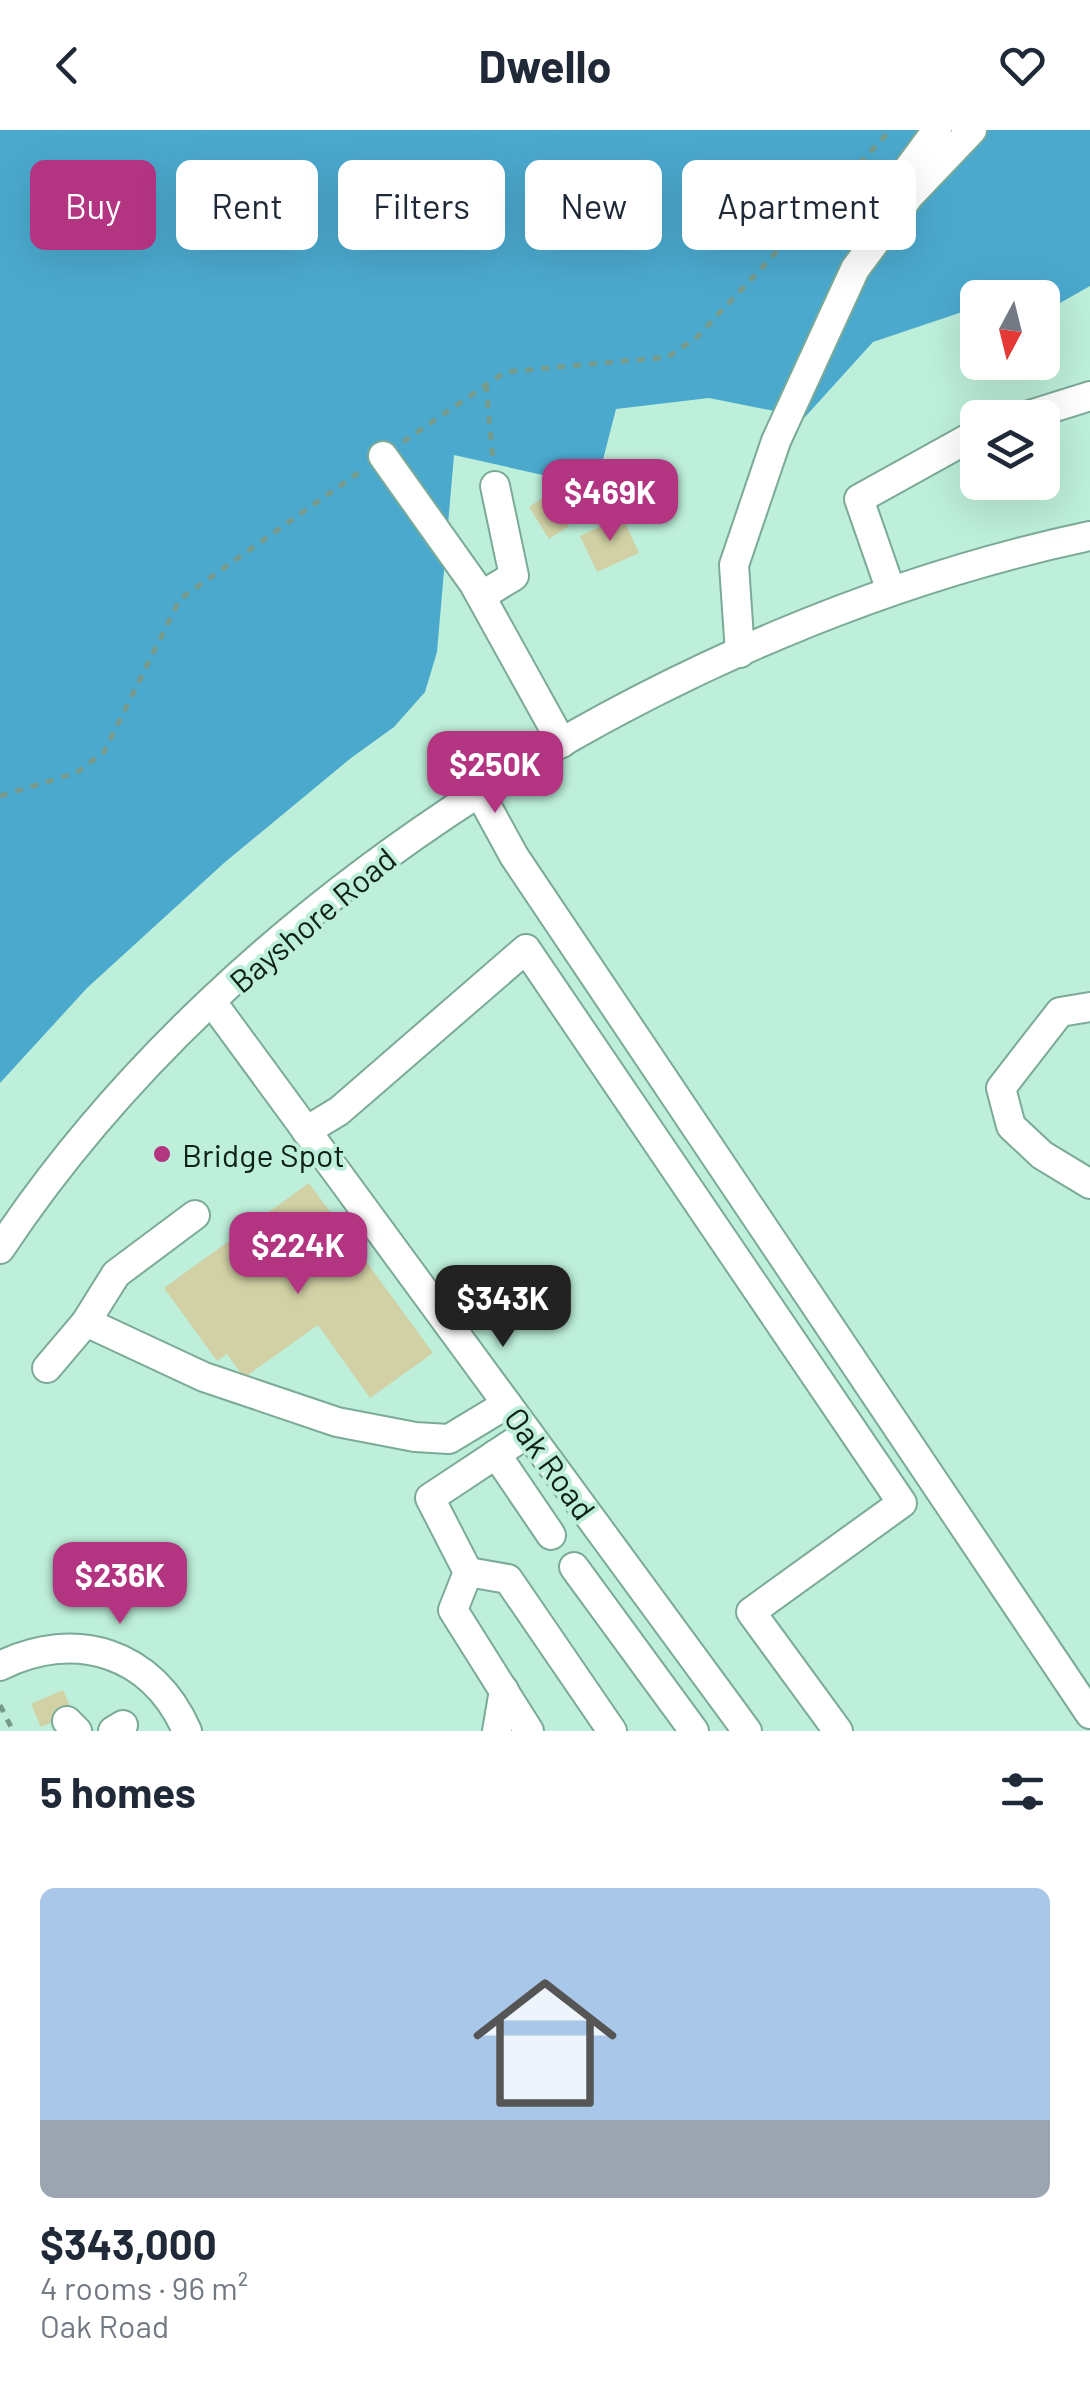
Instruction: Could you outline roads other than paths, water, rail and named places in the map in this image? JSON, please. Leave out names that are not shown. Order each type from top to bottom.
[{"type":"street","points":[[740,652],[734,565],[776,441],[856,269],[870,226],[937,130]]},
{"type":"street","points":[[856,269],[910,195],[972,130]]},
{"type":"street","points":[[1060,405],[1090,396]]},
{"type":"street","points":[[891,590],[859,499],[960,443]]},
{"type":"street","points":[[382,456],[481,596],[562,743]]},
{"type":"street","points":[[481,596],[514,576],[494,486]]},
{"type":"street","name":"Bayshore Road","points":[[0,1250],[26,1210],[106,1110],[212,1002],[322,904],[480,792],[562,743],[740,652],[891,590],[966,566],[1090,536]]},
{"type":"street","points":[[480,792],[514,856],[1090,1714]]},
{"type":"street","points":[[306,1130],[339,1111],[526,949],[902,1504],[751,1612],[838,1731]]},
{"type":"street","name":"Oak Road","points":[[212,1002],[528,1433],[735,1727]]},
{"type":"street","points":[[1090,1007],[1060,1012],[1001,1088],[1011,1126],[1042,1155],[1090,1184]]},
{"type":"street","points":[[47,1368],[86,1322],[116,1274],[195,1215]]},
{"type":"street","points":[[86,1322],[204,1377],[337,1422],[414,1438],[448,1439],[507,1404]]},
{"type":"street","points":[[528,1433],[430,1498],[468,1572],[454,1610],[529,1731]]},
{"type":"street","points":[[496,1454],[551,1535]]},
{"type":"street","points":[[574,1567],[694,1731]]},
{"type":"street","points":[[468,1572],[508,1579],[612,1731]]},
{"type":"street","points":[[0,1666],[46,1650],[108,1653],[132,1663],[154,1680],[177,1707],[188,1731]]},
{"type":"street","points":[[497,1731],[504,1690]]},
{"type":"water","points":[[0,130],[1090,130],[1090,286],[1060,303],[1060,280],[960,280],[960,313],[873,342],[805,417],[709,398],[616,409],[596,487],[454,455],[437,652],[425,692],[394,727],[224,863],[87,988],[0,1083]]},
{"type":"place","name":"Bridge Spot","points":[[162,1154]]}]
